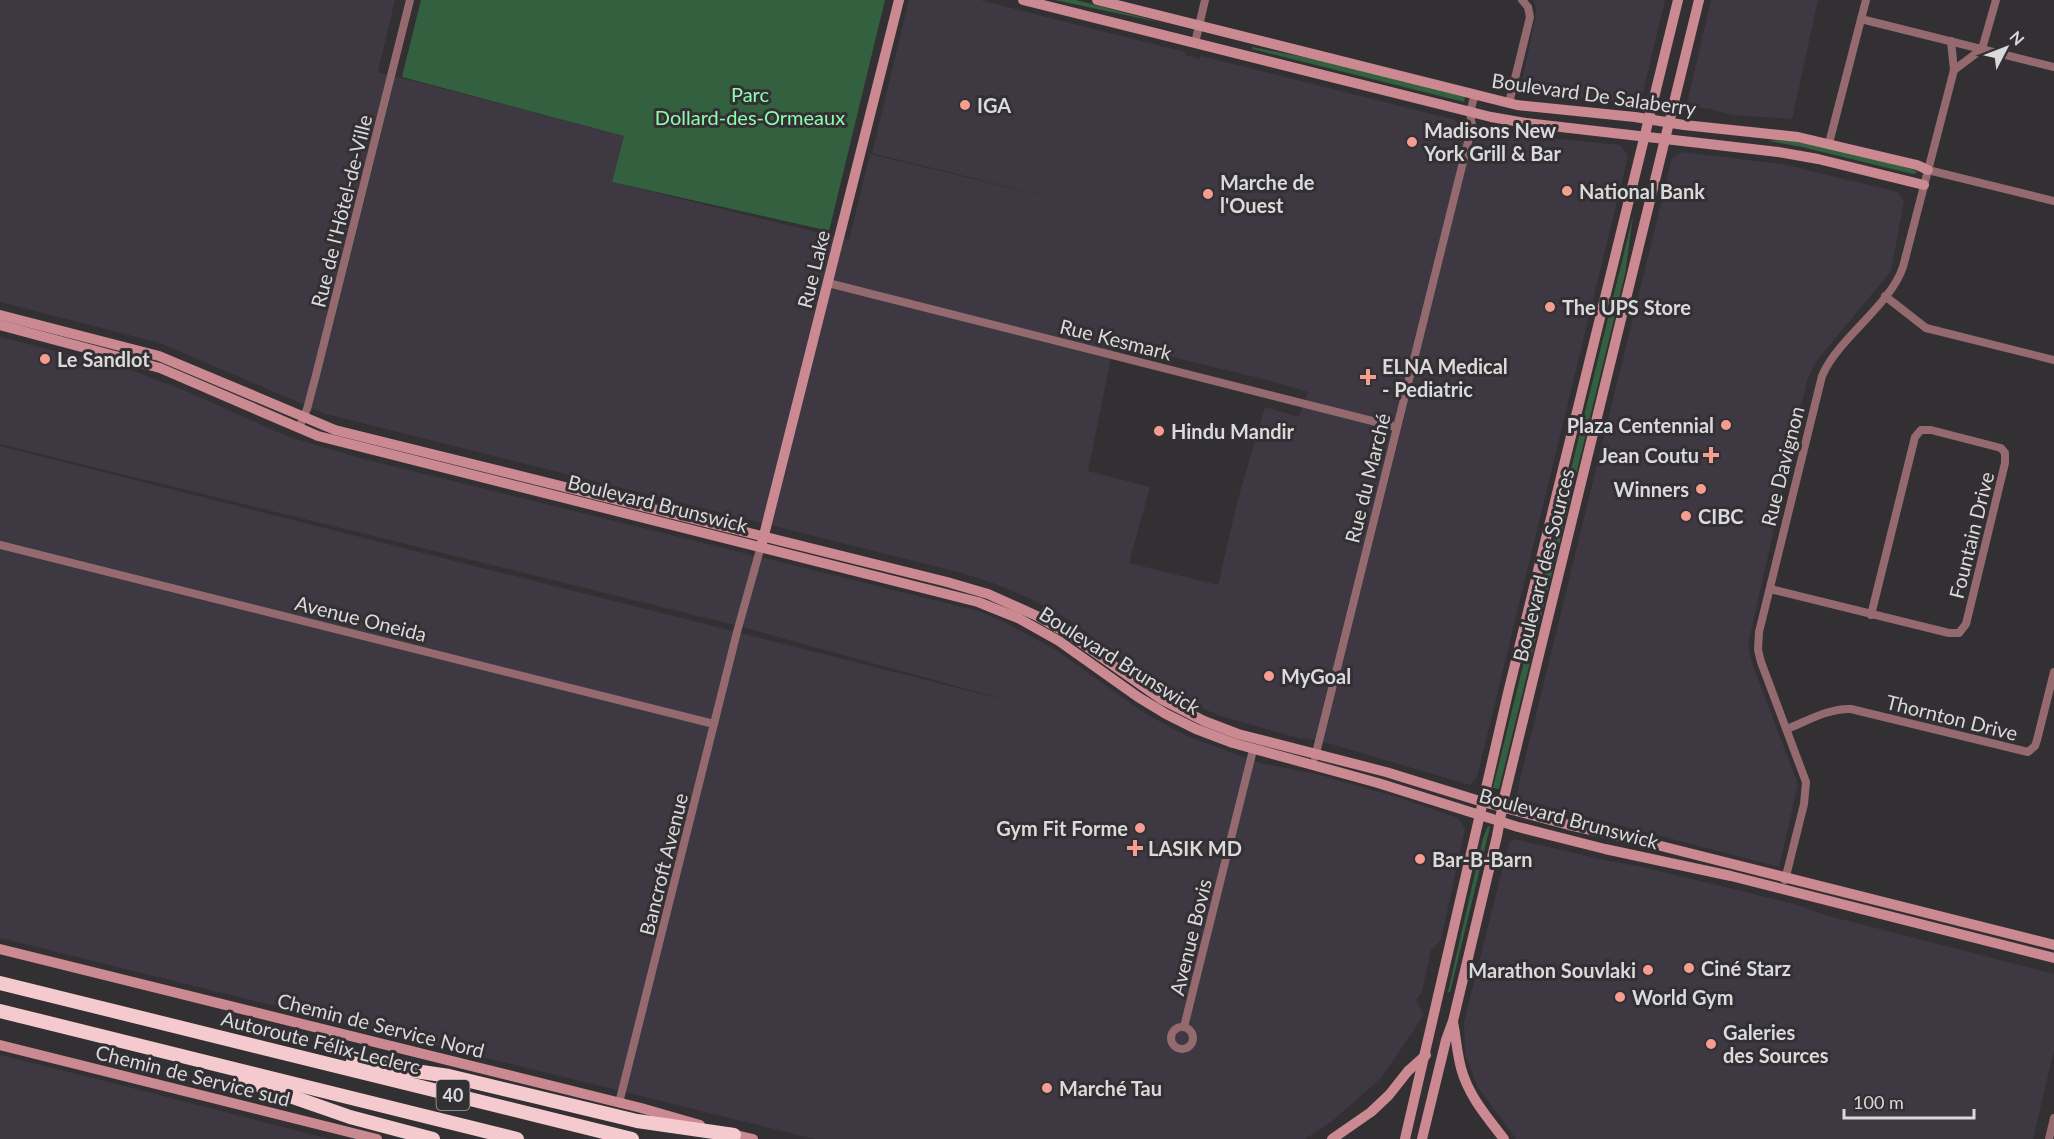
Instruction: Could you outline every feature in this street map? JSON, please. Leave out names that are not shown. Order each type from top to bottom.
[{"type":"highway","name":"Autoroute Félix-Leclerc","points":[[0,983],[632,1139]]},
{"type":"highway","name":"40","points":[[0,1011],[517,1139]]},
{"type":"highway","points":[[273,1050],[449,1076],[637,1121],[734,1135]]},
{"type":"highway","points":[[160,1051],[350,1117],[433,1139]]},
{"type":"street","name":"Rue de l'Hôtel-de-Ville","points":[[301,423],[319,364],[410,0]]},
{"type":"street","name":"Rue Lake","points":[[762,542],[899,0]]},
{"type":"street","name":"Boulevard De Salaberry","points":[[1023,0],[1470,112],[1516,121],[1760,149],[1818,159],[1924,185]]},
{"type":"street","name":"Boulevard De Salaberry","points":[[1097,0],[1509,103],[1798,137],[2054,201]]},
{"type":"street","points":[[1195,43],[1205,0]]},
{"type":"street","points":[[1509,103],[1530,17],[1528,7],[1522,0]]},
{"type":"street","name":"Boulevard des Sources","points":[[1405,1139],[1483,802],[1678,0]]},
{"type":"street","name":"Boulevard des Sources","points":[[1422,1139],[1446,1040],[1453,1021],[1699,0]]},
{"type":"street","points":[[1829,143],[1866,0]]},
{"type":"street","points":[[1954,70],[1982,49],[1996,0]]},
{"type":"street","points":[[1861,18],[2054,67]]},
{"type":"street","name":"Rue Davignon","points":[[1783,890],[1807,790],[1803,769],[1764,671],[1758,650],[1759,632],[1822,376],[1897,281],[1903,267],[1954,70],[1951,41]]},
{"type":"street","name":"Rue du Marché","points":[[1314,760],[1472,126],[1470,112],[1475,94]]},
{"type":"street","points":[[1760,149],[1761,133]]},
{"type":"street","name":"Rue Kesmark","points":[[828,283],[1396,427]]},
{"type":"street","points":[[1885,296],[1926,328],[2054,360]]},
{"type":"street","name":"Boulevard Brunswick","points":[[0,315],[159,356],[301,423],[313,435],[762,542],[947,582],[998,598],[1066,632],[1144,689],[1185,712],[1238,734],[1500,822],[2054,958]]},
{"type":"street","name":"Boulevard Brunswick","points":[[0,325],[153,365],[301,423]]},
{"type":"street","name":"Fountain Drive","points":[[1770,589],[1871,615],[1953,634],[1959,633],[1964,627],[2006,463],[2005,453],[2001,448],[1931,430],[1921,430],[1915,437],[1871,615]]},
{"type":"street","name":"Boulevard Brunswick","points":[[762,542],[952,594],[1001,611],[1059,640],[1138,697],[1166,714],[1204,733],[1253,750],[1386,772],[1483,802],[2054,945]]},
{"type":"street","name":"Bancroft Avenue","points":[[619,1103],[737,632],[762,542]]},
{"type":"street","name":"Avenue Oneida","points":[[0,544],[714,724]]},
{"type":"street","name":"Thornton Drive","points":[[1787,729],[1827,713],[1851,710],[2028,752],[2036,743],[2054,672]]},
{"type":"street","name":"Avenue Bovis","points":[[1184,1027],[1253,750]]},
{"type":"street","name":"Chemin de Service Nord","points":[[0,949],[619,1103],[753,1139]]},
{"type":"street","points":[[1453,1021],[1460,1065],[1466,1083],[1475,1100],[1504,1139]]},
{"type":"street","name":"Chemin de Service sud","points":[[0,1045],[377,1139]]},
{"type":"street","points":[[1332,1139],[1371,1112],[1408,1071],[1426,1055]]},
{"type":"street","points":[[2049,1139],[2054,1118]]},
{"type":"shaded area","points":[[0,0],[395,0],[378,72],[624,136],[612,182],[849,240],[870,154],[1090,207],[872,153],[909,0],[980,0],[1185,52],[1185,55],[1199,59],[1201,56],[1456,120],[1460,130],[1480,135],[1491,128],[1520,135],[1620,145],[1628,156],[1477,777],[1470,785],[1331,744],[1302,739],[1220,716],[1159,685],[1071,621],[1035,601],[996,584],[962,573],[326,414],[160,343],[0,302]],"holes":[[[1114,343],[1308,392],[1299,417],[1265,407],[1238,499],[1218,585],[1129,563],[1150,487],[1088,471]]]},
{"type":"shaded area","points":[[1533,0],[1665,0],[1641,101],[1636,104],[1527,93],[1522,81],[1535,20],[1536,8]]},
{"type":"shaded area","points":[[1711,0],[1818,0],[1792,119],[1732,115],[1690,107],[1687,103]]},
{"type":"shaded area","points":[[1681,152],[1782,164],[1898,192],[1904,201],[1891,271],[1823,353],[1814,365],[1807,381],[1748,645],[1752,663],[1798,784],[1779,867],[1519,799],[1517,792],[1672,158]]},
{"type":"shaded area","points":[[0,337],[134,371],[186,391],[289,437],[360,458],[978,611],[1056,650],[1146,714],[1187,736],[1260,763],[1320,775],[1397,797],[1458,818],[1465,829],[1441,940],[1431,950],[1422,992],[1416,1000],[1424,1015],[1381,1078],[1331,1122],[1305,1139],[815,1139],[0,938],[0,446],[1017,703],[731,624],[0,444]]},
{"type":"shaded area","points":[[1514,839],[1643,867],[1798,905],[1825,915],[2054,974],[2054,1050],[2033,1139],[1516,1139],[1477,1086],[1465,1054],[1464,1022],[1509,843]]},
{"type":"shaded area","points":[[0,1055],[101,1080],[329,1139],[0,1139]]},
{"type":"green space","name":"Parc Dollard-des-Ormeaux","points":[[421,0],[885,0],[829,231],[612,182],[624,136],[402,77]]},
{"type":"green space","points":[[1055,0],[1076,0],[1163,23]]},
{"type":"green space","points":[[1252,47],[1319,60],[1465,97],[1464,102],[1252,49]]},
{"type":"green space","points":[[1782,140],[1820,146],[1915,170],[1917,173],[1913,174],[1768,141]]},
{"type":"green space","points":[[1633,216],[1625,274],[1499,789],[1493,788]]},
{"type":"green space","points":[[1488,826],[1490,827],[1450,992],[1448,992],[1483,838]]},
{"type":"place","name":"IGA","points":[[965,105]]},
{"type":"place","name":"Madisons New York Grill & Bar","points":[[1412,142]]},
{"type":"place","name":"National Bank","points":[[1567,191]]},
{"type":"place","name":"Marche de l'Ouest","points":[[1208,194]]},
{"type":"place","name":"The UPS Store","points":[[1550,307]]},
{"type":"place","name":"Le Sandlot","points":[[45,359]]},
{"type":"place","name":"ELNA Medical - Pediatric","points":[[1368,377]]},
{"type":"place","name":"Plaza Centennial","points":[[1726,425]]},
{"type":"place","name":"Hindu Mandir","points":[[1159,431]]},
{"type":"place","name":"Jean Coutu","points":[[1711,455]]},
{"type":"place","name":"Winners","points":[[1701,489]]},
{"type":"place","name":"CIBC","points":[[1686,516]]},
{"type":"place","name":"MyGoal","points":[[1269,676]]},
{"type":"place","name":"Gym Fit Forme","points":[[1140,828]]},
{"type":"place","name":"LASIK MD","points":[[1135,848]]},
{"type":"place","name":"Bar-B-Barn","points":[[1420,859]]},
{"type":"place","name":"Ciné Starz","points":[[1689,968]]},
{"type":"place","name":"Marathon Souvlaki","points":[[1648,970]]},
{"type":"place","name":"World Gym","points":[[1620,997]]},
{"type":"place","name":"Galeries des Sources","points":[[1711,1044]]},
{"type":"place","name":"Marché Tau","points":[[1047,1088]]}]
